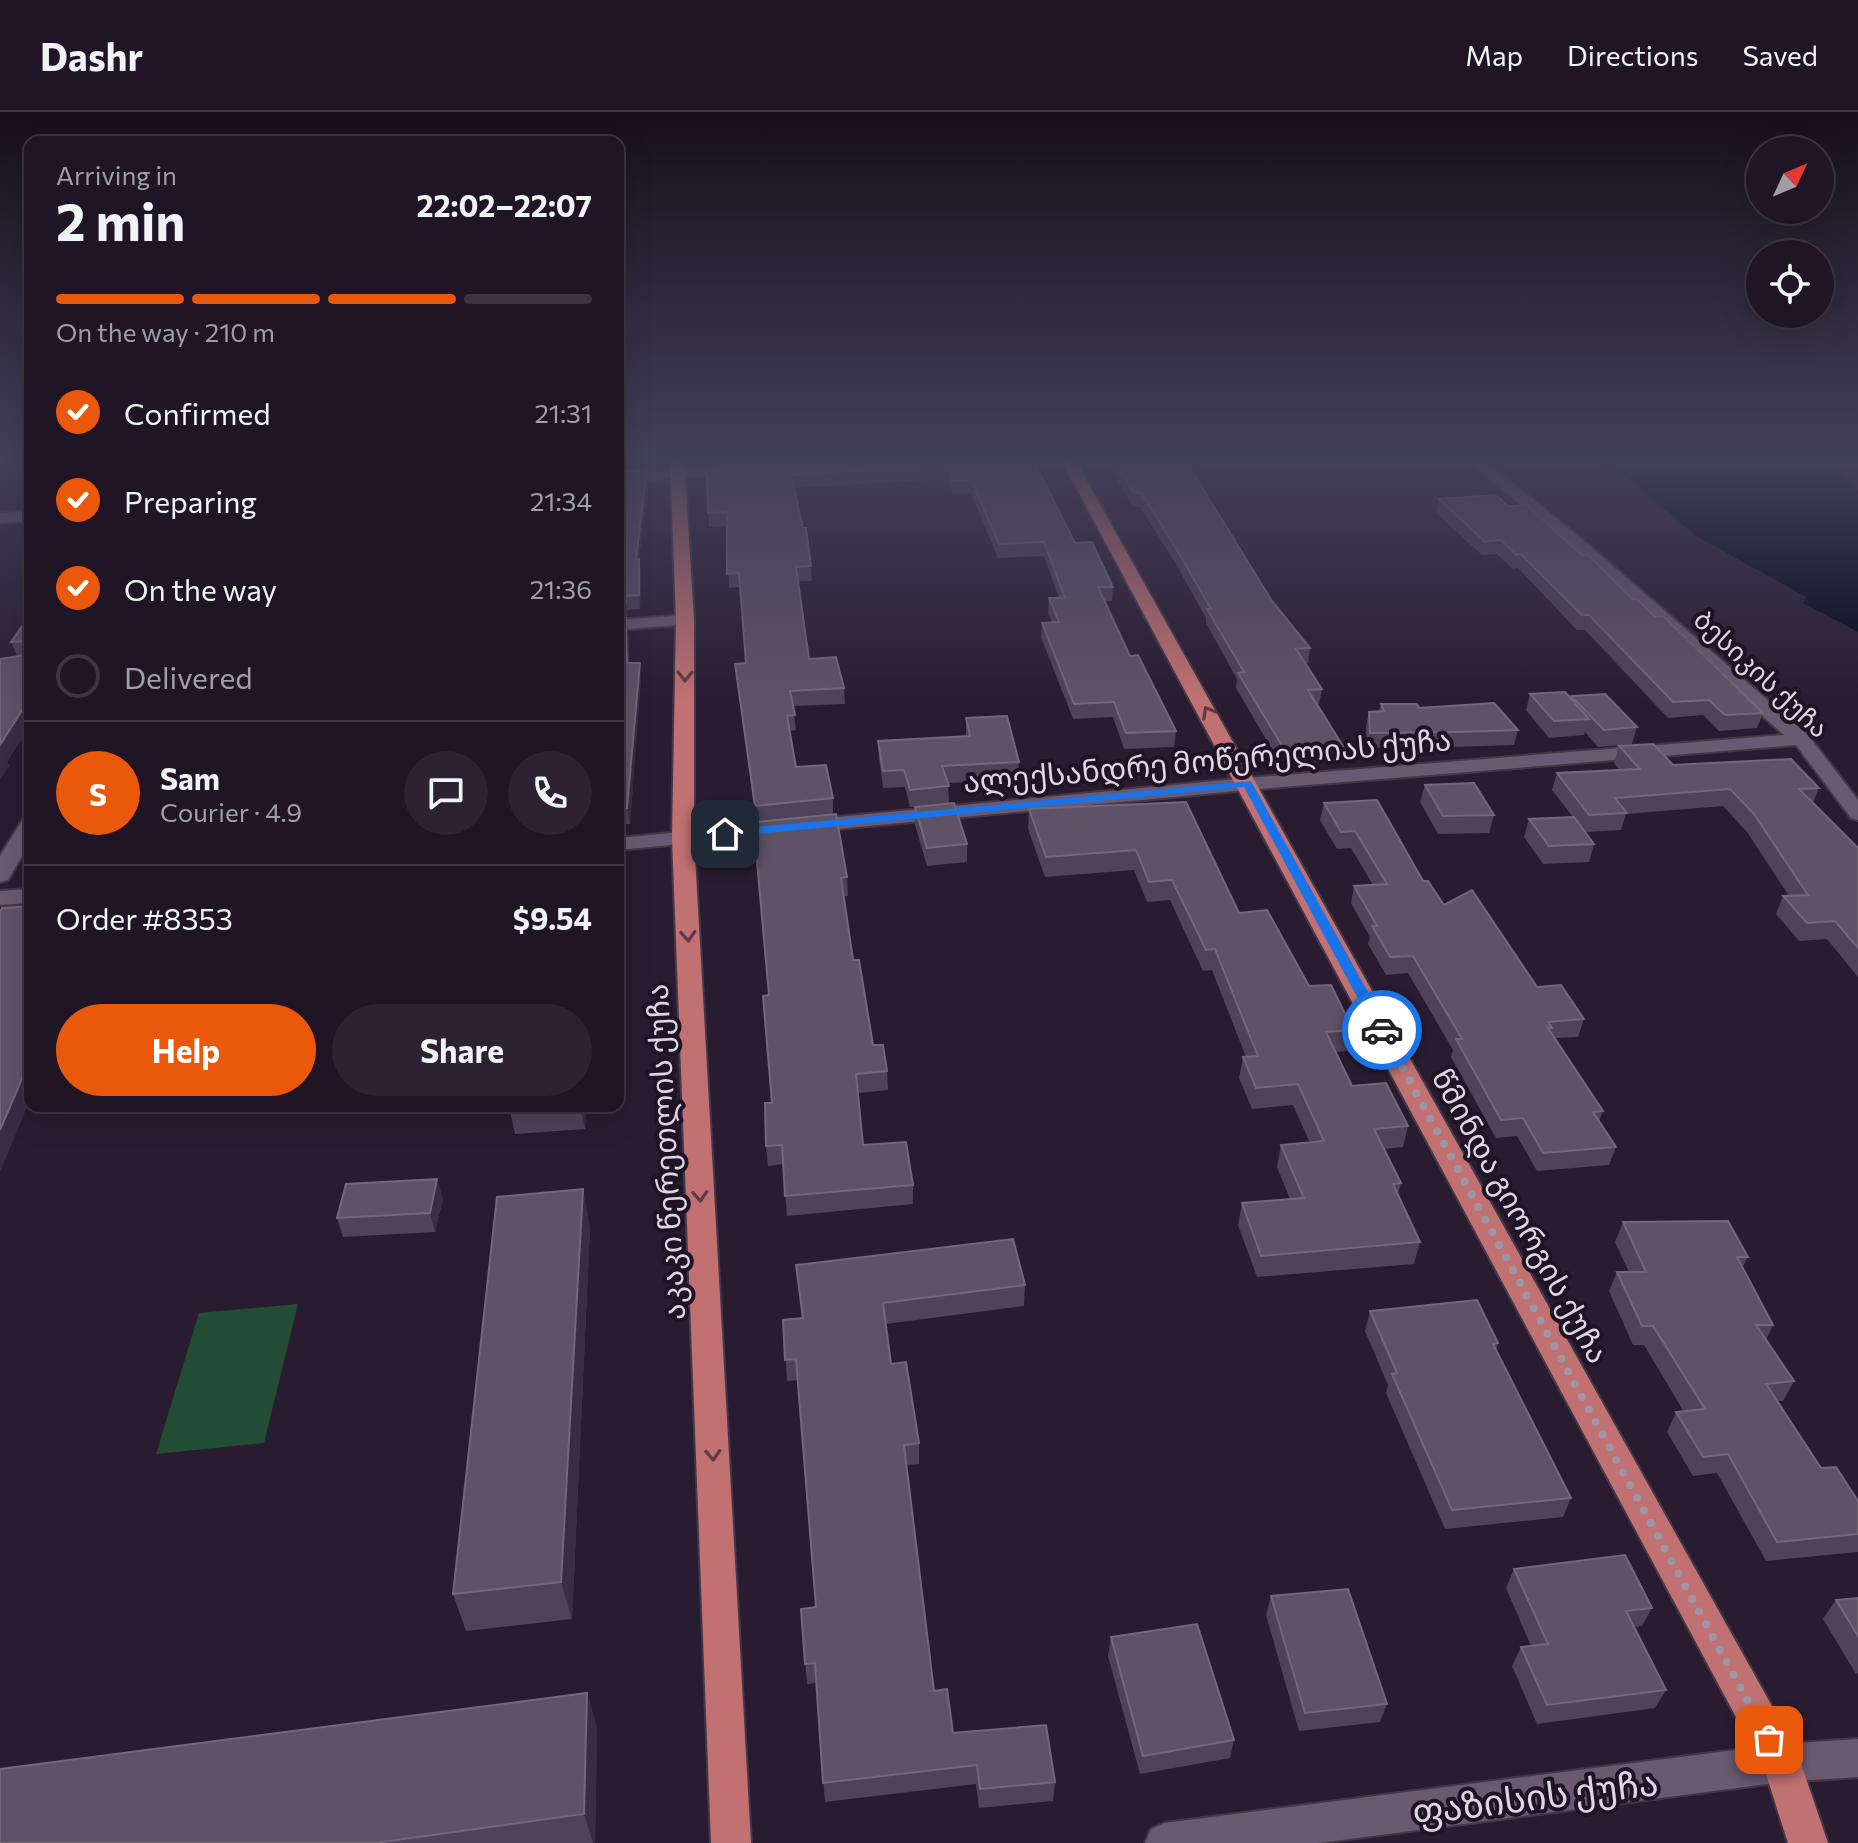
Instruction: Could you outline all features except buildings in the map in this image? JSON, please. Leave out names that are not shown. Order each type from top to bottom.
[{"type":"main road","name":"აკაკი წერეთლის ქუჩა","points":[[681,539],[685,620],[683,838],[731,1843]]},
{"type":"main road","name":"წმინდა გიორგის ქუჩა","points":[[1112,539],[1782,1763],[1808,1843]]},
{"type":"street","name":"ბესიკის ქუჩა","points":[[1572,539],[1801,739],[1858,814]]},
{"type":"street","points":[[624,625],[685,620]]},
{"type":"street","name":"ალექსანდრე მოწერელიას ქუჩა","points":[[624,843],[1247,784],[1801,739]]},
{"type":"street","points":[[0,875],[24,833]]},
{"type":"street","points":[[0,898],[24,896]]},
{"type":"street","name":"ფაზისის ქუჩა","points":[[1165,1843],[1782,1763],[1858,1758]]},
{"type":"green space","points":[[298,1304],[264,1443],[156,1454],[199,1313]]},
{"type":"water","points":[[1701,539],[1858,539],[1858,632],[1803,603],[1806,597]]},
{"type":"way so far","points":[[1382,1030],[1769,1740]]},
{"type":"route","points":[[725,834],[1247,784],[1382,1030]]}]
